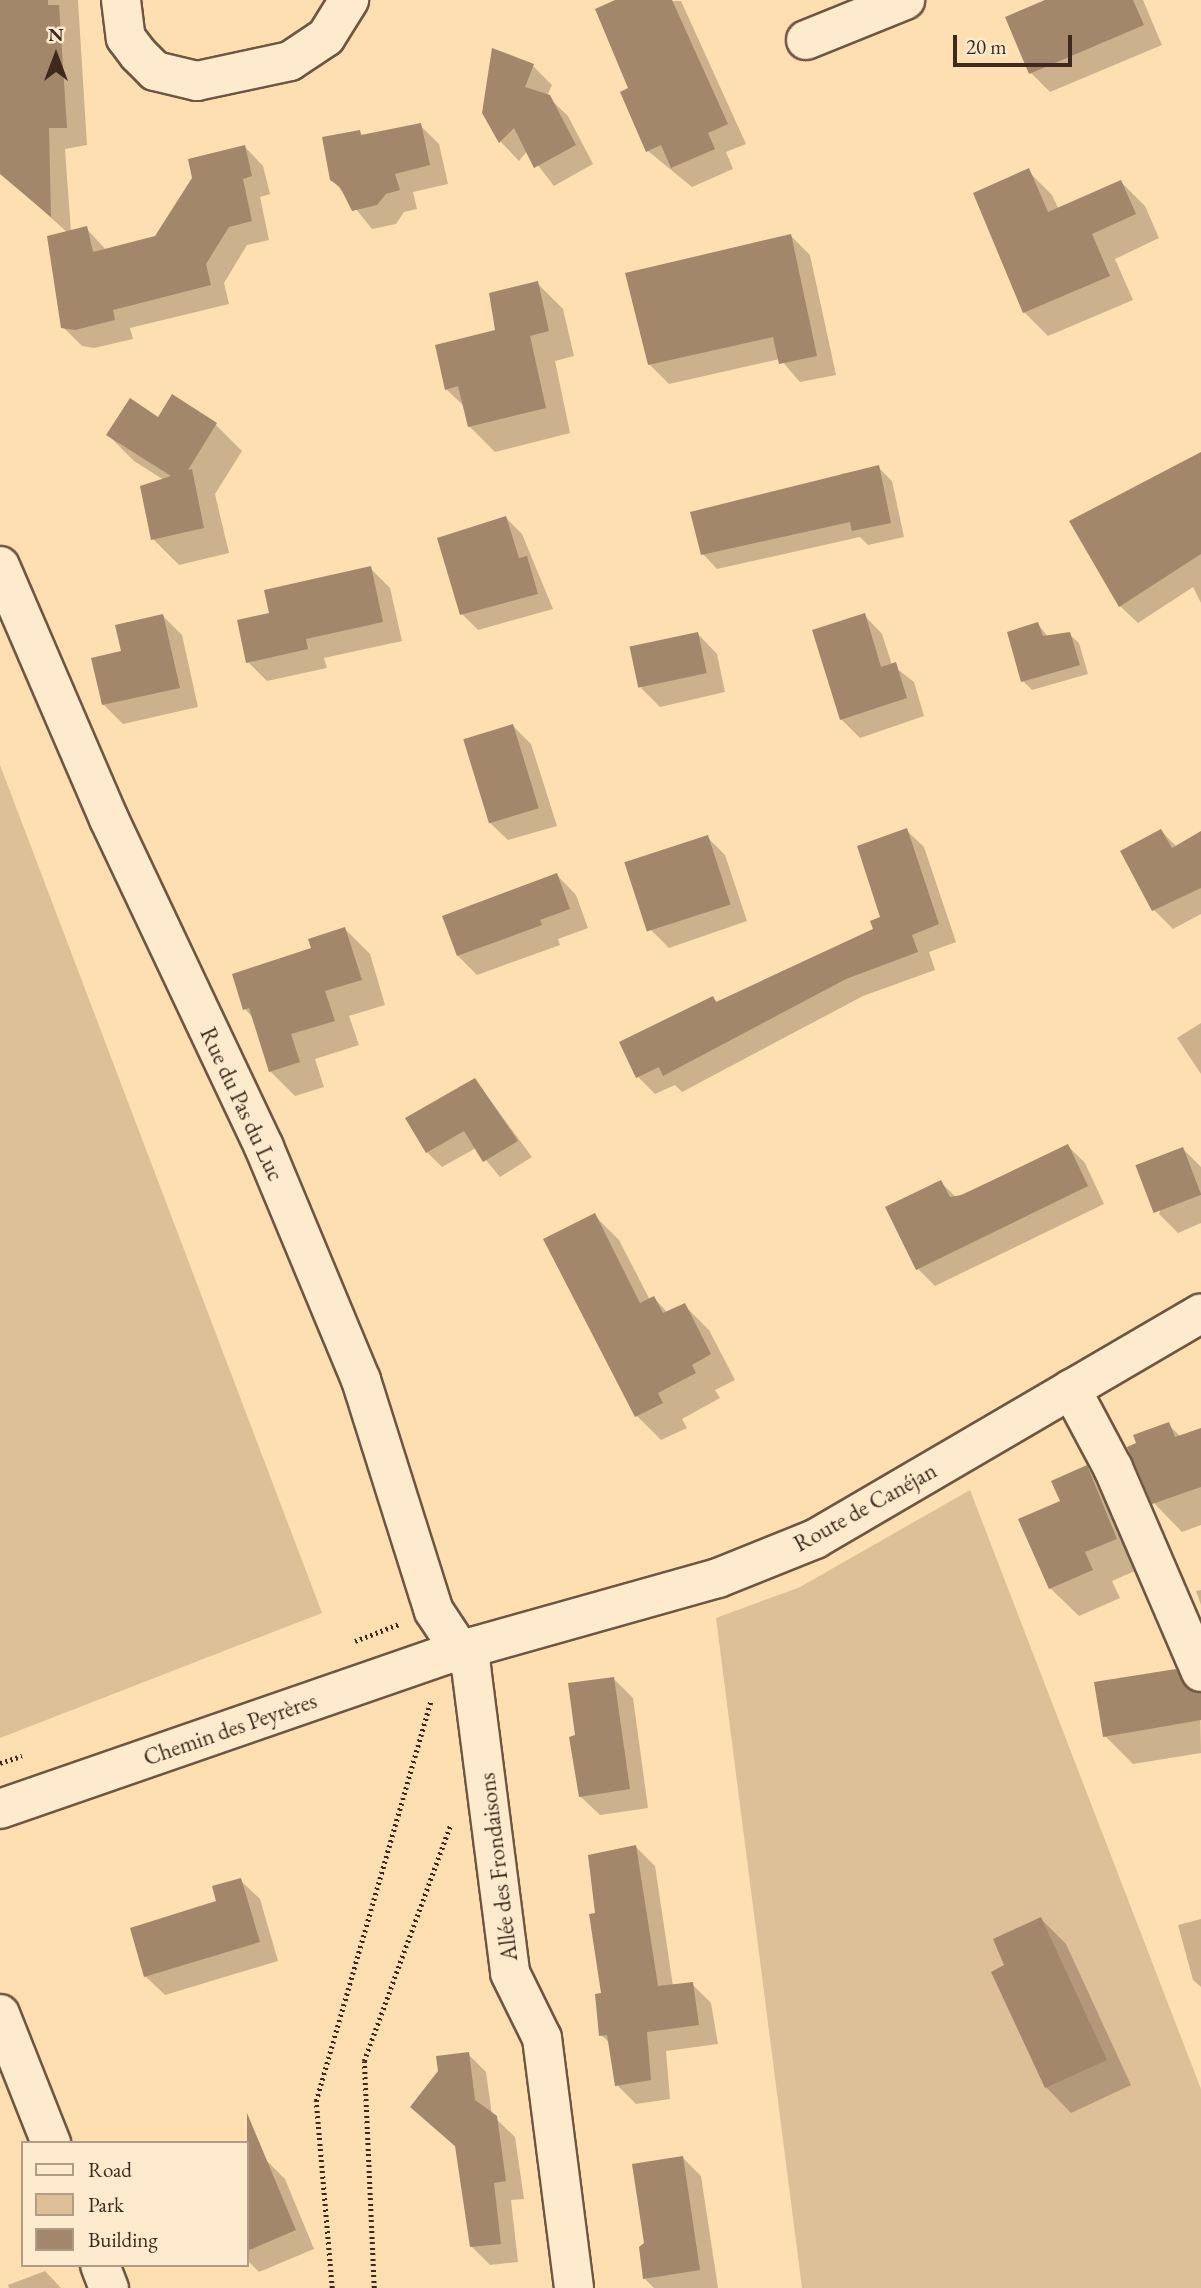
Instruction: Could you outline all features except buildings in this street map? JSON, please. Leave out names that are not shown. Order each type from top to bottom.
[{"type":"street","points":[[121,0],[127,38],[138,54],[155,71],[197,81],[290,61],[326,37],[349,0]]},
{"type":"street","points":[[806,40],[905,0]]},
{"type":"street","name":"Rue du Pas du Luc","points":[[0,566],[109,819],[264,1147],[361,1380],[433,1611],[452,1653]]},
{"type":"street","name":"Route de Canéjan","points":[[452,1653],[718,1578],[815,1539],[1201,1313]]},
{"type":"street","points":[[1071,1390],[1113,1468],[1201,1672]]},
{"type":"street","name":"Chemin des Peyrères","points":[[0,1809],[452,1653]]},
{"type":"street","name":"Allée des Frondaisons","points":[[452,1653],[471,1667],[510,1973],[542,2038],[574,2288]]},
{"type":"street","points":[[0,2014],[50,2141]]},
{"type":"street","points":[[101,2267],[109,2288]]},
{"type":"path","points":[[331,2288],[316,2101],[452,1653]]},
{"type":"path","points":[[374,2288],[364,2061],[455,1812]]},
{"type":"green space","points":[[0,765],[322,1613],[0,1738]]},
{"type":"green space","points":[[970,1490],[1201,2089],[1201,2288],[802,2288],[716,1618],[800,1587]]}]
